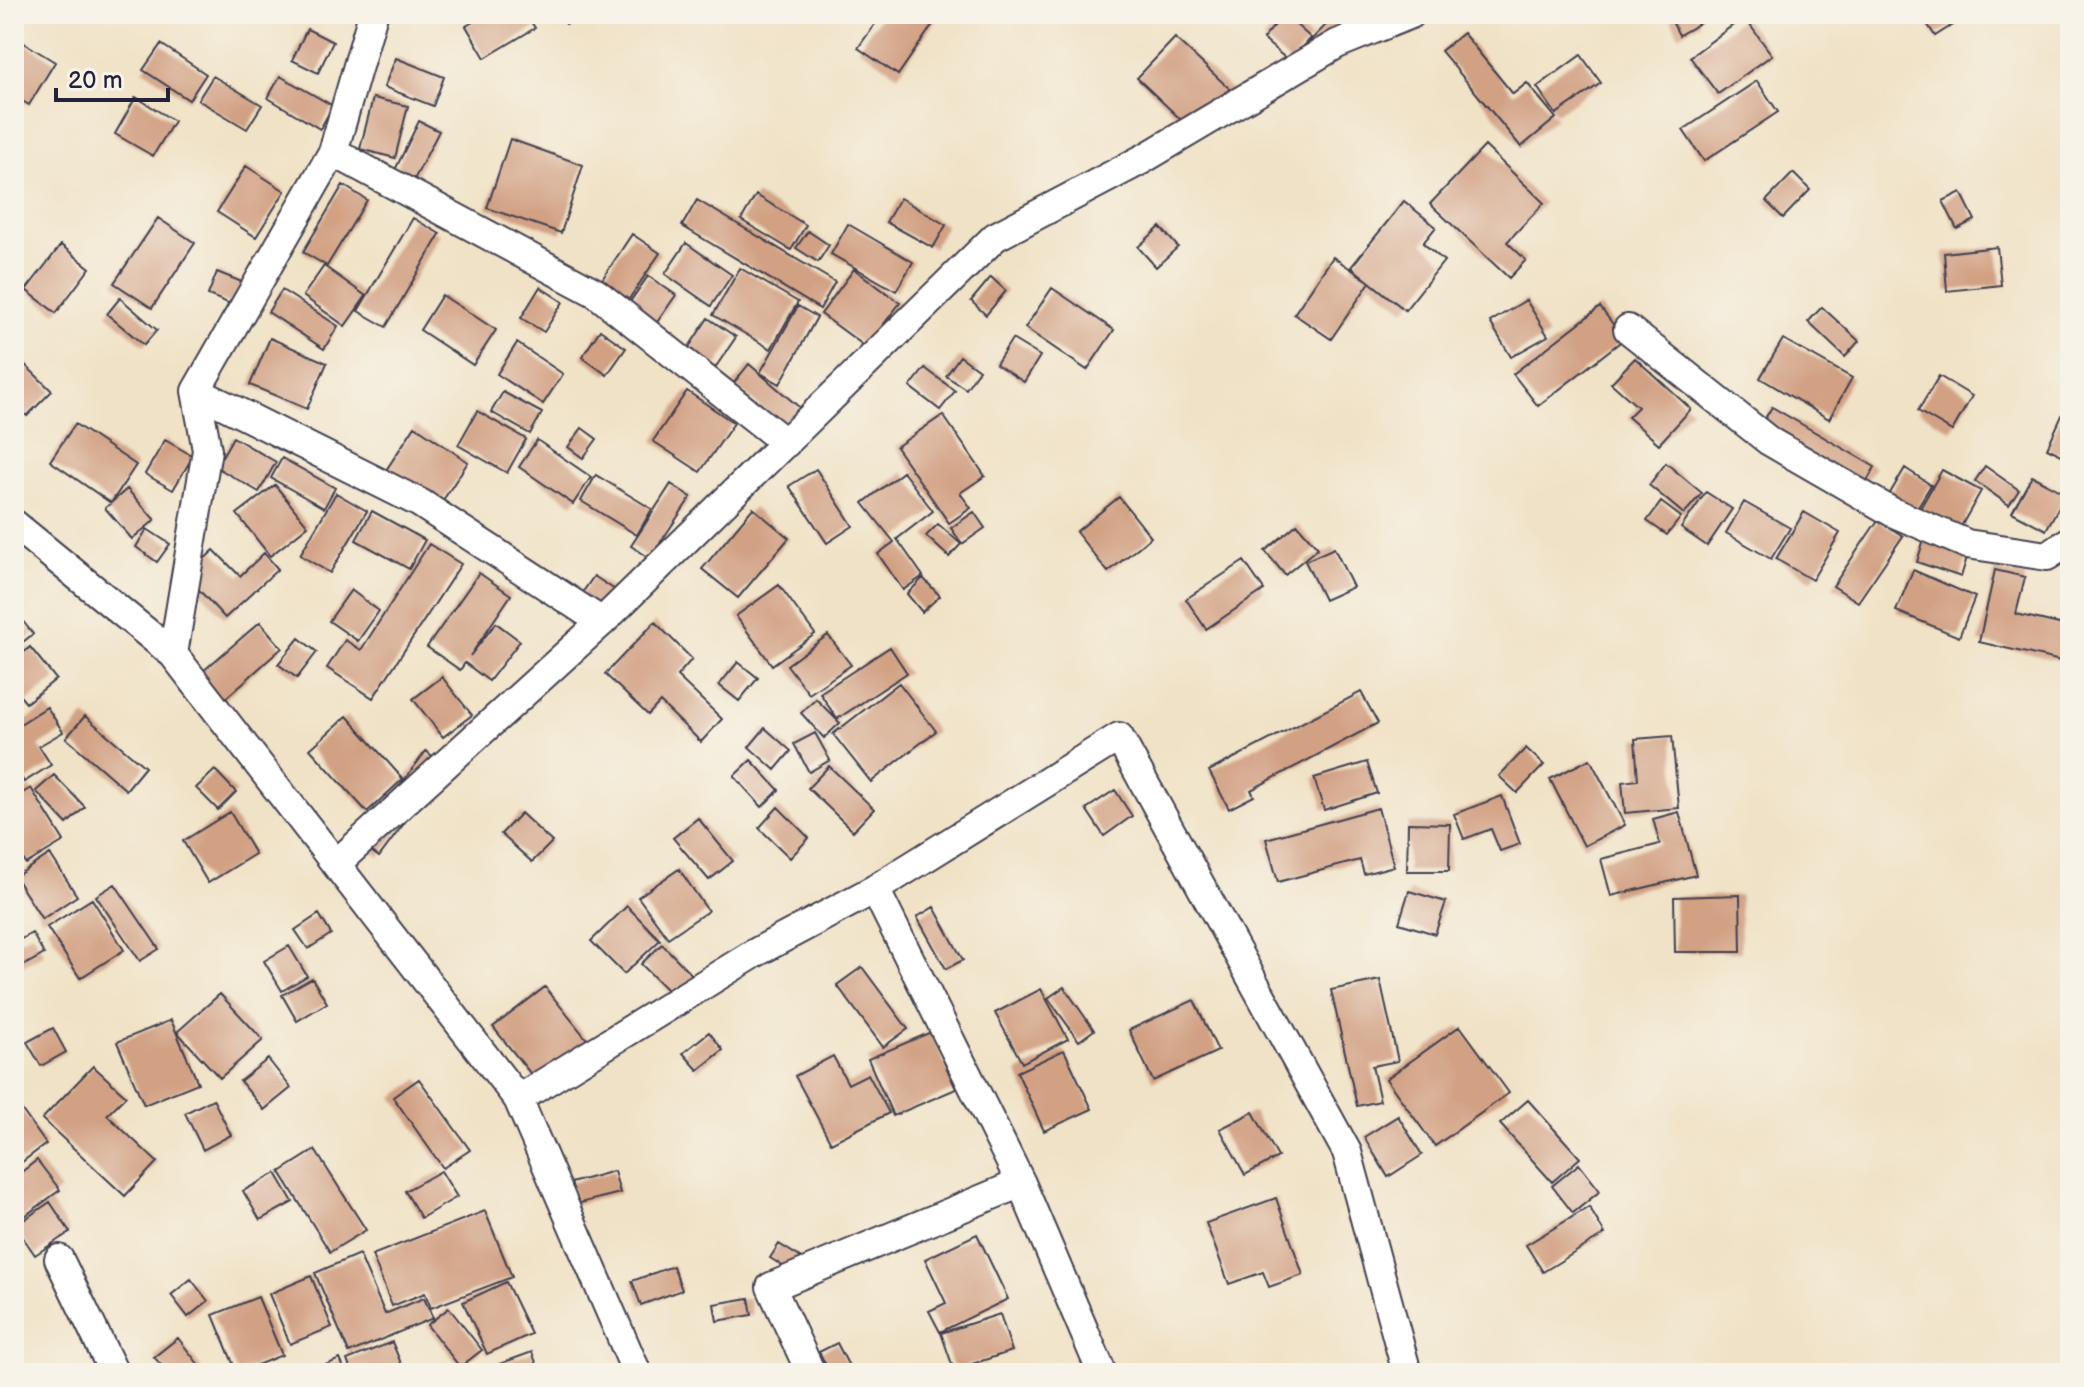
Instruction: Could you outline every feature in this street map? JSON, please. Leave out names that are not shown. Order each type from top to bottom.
[{"type":"street","points":[[173,654],[207,450],[196,391],[333,152],[373,14]]},
{"type":"street","points":[[338,862],[602,622],[995,237],[1143,159],[1337,44],[1411,14]]},
{"type":"street","points":[[333,152],[596,293],[786,443]]},
{"type":"street","points":[[1628,329],[1769,441],[1892,512],[1967,544],[2047,556],[2070,541]]},
{"type":"street","points":[[196,391],[420,503],[602,622]]},
{"type":"street","points":[[14,524],[173,654],[338,862],[518,1099],[634,1372]]},
{"type":"street","points":[[518,1099],[755,953],[875,889],[1119,737],[1347,1152],[1407,1373]]},
{"type":"street","points":[[875,889],[1021,1183],[1102,1373]]},
{"type":"street","points":[[811,1373],[771,1287],[1021,1183]]},
{"type":"street","points":[[59,1259],[114,1373]]},
{"type":"building","points":[[487,14],[526,14],[535,28],[485,58],[466,26]]},
{"type":"building","points":[[561,14],[588,14],[566,24]]},
{"type":"building","points":[[882,14],[940,14],[898,75],[858,48]]},
{"type":"building","points":[[1245,14],[1261,14],[1254,22]]},
{"type":"building","points":[[1284,14],[1311,38],[1290,62],[1263,39]]},
{"type":"building","points":[[1337,14],[1345,14],[1355,25],[1324,56],[1310,41]]},
{"type":"building","points":[[1668,14],[1695,14],[1700,23],[1679,35]]},
{"type":"building","points":[[1921,14],[1948,14],[1954,24],[1935,36]]},
{"type":"building","points":[[1744,17],[1772,55],[1718,94],[1690,57]]},
{"type":"building","points":[[307,29],[333,42],[318,73],[292,60]]},
{"type":"building","points":[[1463,33],[1513,94],[1527,83],[1556,118],[1521,147],[1441,51]]},
{"type":"building","points":[[16,38],[55,62],[29,105],[14,96]]},
{"type":"building","points":[[1175,38],[1232,91],[1194,132],[1137,78]]},
{"type":"building","points":[[161,44],[206,74],[189,100],[143,70]]},
{"type":"building","points":[[1581,55],[1601,83],[1556,114],[1537,87]]},
{"type":"building","points":[[396,58],[444,77],[433,106],[384,87]]},
{"type":"building","points":[[213,76],[262,105],[247,129],[198,100]]},
{"type":"building","points":[[280,76],[333,106],[320,129],[268,98]]},
{"type":"building","points":[[1757,81],[1778,112],[1704,161],[1683,130]]},
{"type":"building","points":[[136,97],[174,121],[153,156],[115,134]]},
{"type":"building","points":[[373,98],[408,106],[395,158],[360,149]]},
{"type":"building","points":[[419,121],[439,131],[413,182],[394,172]]},
{"type":"building","points":[[510,139],[583,165],[561,233],[487,208]]},
{"type":"building","points":[[1485,146],[1544,203],[1507,242],[1526,260],[1509,278],[1430,204]]},
{"type":"building","points":[[246,166],[285,191],[256,237],[217,212]]},
{"type":"building","points":[[1793,173],[1810,190],[1783,218],[1766,201]]},
{"type":"building","points":[[343,185],[367,200],[327,266],[303,252]]},
{"type":"building","points":[[1961,192],[1975,220],[1957,229],[1943,201]]},
{"type":"building","points":[[756,195],[806,225],[791,250],[741,220]]},
{"type":"building","points":[[900,198],[946,225],[933,248],[886,222]]},
{"type":"building","points":[[697,200],[835,282],[820,309],[682,226]]},
{"type":"building","points":[[1404,201],[1436,227],[1423,243],[1444,261],[1405,310],[1351,267]]},
{"type":"building","points":[[158,218],[195,243],[152,308],[114,283]]},
{"type":"building","points":[[413,218],[440,234],[386,327],[358,311]]},
{"type":"building","points":[[848,224],[913,262],[896,291],[831,254]]},
{"type":"building","points":[[1160,227],[1178,247],[1156,267],[1138,247]]},
{"type":"building","points":[[808,231],[829,245],[818,262],[796,248]]},
{"type":"building","points":[[632,234],[660,253],[627,302],[599,284]]},
{"type":"building","points":[[686,243],[732,275],[711,306],[665,274]]},
{"type":"building","points":[[61,245],[90,268],[56,313],[26,290]]},
{"type":"building","points":[[1997,247],[2001,285],[1947,291],[1944,253]]},
{"type":"building","points":[[1333,257],[1370,282],[1331,339],[1294,314]]},
{"type":"building","points":[[324,266],[366,296],[345,326],[303,296]]},
{"type":"building","points":[[740,268],[798,302],[771,349],[713,315]]},
{"type":"building","points":[[854,269],[900,303],[866,347],[821,314]]},
{"type":"building","points":[[217,272],[242,282],[233,305],[208,295]]},
{"type":"building","points":[[648,276],[676,295],[655,325],[627,306]]},
{"type":"building","points":[[991,277],[1006,291],[986,315],[971,301]]},
{"type":"building","points":[[540,287],[563,302],[544,332],[521,318]]},
{"type":"building","points":[[1052,288],[1114,330],[1087,370],[1025,328]]},
{"type":"building","points":[[282,290],[338,326],[324,349],[268,312]]},
{"type":"building","points":[[442,295],[496,330],[473,365],[420,330]]},
{"type":"building","points":[[120,298],[157,330],[144,345],[107,314]]},
{"type":"building","points":[[1526,300],[1548,336],[1511,357],[1490,322]]},
{"type":"building","points":[[798,306],[817,317],[780,384],[760,373]]},
{"type":"building","points":[[1600,307],[1624,339],[1538,406],[1513,374]]},
{"type":"building","points":[[1822,307],[1859,341],[1845,357],[1808,322]]},
{"type":"building","points":[[708,318],[736,337],[713,371],[685,353]]},
{"type":"building","points":[[600,330],[626,348],[607,375],[582,357]]},
{"type":"building","points":[[270,338],[327,363],[307,409],[250,385]]},
{"type":"building","points":[[1012,339],[1040,356],[1024,382],[996,364]]},
{"type":"building","points":[[1783,339],[1852,378],[1829,419],[1760,378]]},
{"type":"building","points":[[517,343],[563,374],[543,404],[497,374]]},
{"type":"building","points":[[14,354],[52,391],[27,416],[14,403]]},
{"type":"building","points":[[960,356],[979,370],[966,389],[946,376]]},
{"type":"building","points":[[1635,358],[1691,409],[1659,444],[1628,417],[1638,407],[1611,383]]},
{"type":"building","points":[[749,364],[800,408],[785,428],[733,384]]},
{"type":"building","points":[[925,368],[955,391],[940,410],[910,387]]},
{"type":"building","points":[[1939,376],[1972,396],[1952,431],[1918,411]]},
{"type":"building","points":[[687,391],[734,423],[700,472],[653,441]]},
{"type":"building","points":[[503,392],[542,413],[530,434],[491,412]]},
{"type":"building","points":[[1772,407],[1875,467],[1864,486],[1761,425]]},
{"type":"building","points":[[477,411],[526,439],[507,473],[458,445]]},
{"type":"building","points":[[2064,411],[2070,414],[2070,459],[2047,448]]},
{"type":"building","points":[[943,415],[985,476],[960,493],[971,508],[949,523],[896,447]]},
{"type":"building","points":[[75,424],[136,465],[111,503],[50,461]]},
{"type":"building","points":[[415,426],[468,462],[432,517],[379,481]]},
{"type":"building","points":[[582,428],[597,439],[583,458],[568,447]]},
{"type":"building","points":[[233,437],[276,462],[259,492],[216,467]]},
{"type":"building","points":[[165,440],[193,456],[173,490],[145,474]]},
{"type":"building","points":[[537,440],[591,477],[573,504],[519,467]]},
{"type":"building","points":[[282,458],[335,488],[324,508],[271,478]]},
{"type":"building","points":[[1666,463],[1702,493],[1684,514],[1649,485]]},
{"type":"building","points":[[1985,466],[2019,490],[2009,505],[1975,481]]},
{"type":"building","points":[[1905,468],[1931,485],[1912,516],[1886,500]]},
{"type":"building","points":[[816,469],[853,526],[827,543],[789,486]]},
{"type":"building","points":[[1942,470],[1981,491],[1954,539],[1915,517]]},
{"type":"building","points":[[903,472],[933,511],[897,539],[923,576],[903,590],[878,554],[894,542],[863,503]]},
{"type":"building","points":[[596,475],[652,509],[637,535],[581,501]]},
{"type":"building","points":[[2032,476],[2066,494],[2046,530],[2012,512]]},
{"type":"building","points":[[671,484],[691,497],[650,558],[631,546]]},
{"type":"building","points":[[275,485],[308,526],[270,556],[237,514]]},
{"type":"building","points":[[127,489],[155,520],[132,539],[105,508]]},
{"type":"building","points":[[1706,492],[1732,509],[1707,546],[1681,528]]},
{"type":"building","points":[[336,493],[367,511],[330,573],[300,555]]},
{"type":"building","points":[[1119,497],[1151,537],[1108,572],[1076,532]]},
{"type":"building","points":[[1661,502],[1681,517],[1667,535],[1647,521]]},
{"type":"building","points":[[1744,502],[1790,528],[1771,559],[1726,533]]},
{"type":"building","points":[[753,508],[789,538],[738,598],[702,569]]},
{"type":"building","points":[[372,511],[425,540],[409,569],[356,540]]},
{"type":"building","points":[[974,512],[985,528],[962,544],[951,528]]},
{"type":"building","points":[[1804,512],[1840,533],[1812,580],[1776,559]]},
{"type":"building","points":[[1878,520],[1903,536],[1858,602],[1833,586]]},
{"type":"building","points":[[938,524],[961,544],[949,557],[926,536]]},
{"type":"building","points":[[1297,524],[1318,548],[1285,575],[1265,551]]},
{"type":"building","points":[[147,529],[170,544],[157,562],[136,547]]},
{"type":"building","points":[[1924,539],[1968,554],[1961,577],[1917,562]]},
{"type":"building","points":[[429,544],[461,564],[373,698],[327,668],[345,640],[361,650]]},
{"type":"building","points":[[1334,548],[1353,587],[1324,600],[1305,561]]},
{"type":"building","points":[[214,550],[240,576],[264,553],[278,569],[225,618],[186,576]]},
{"type":"building","points":[[1244,561],[1264,590],[1206,629],[1186,599]]},
{"type":"building","points":[[1913,570],[1975,597],[1959,637],[1896,611]]},
{"type":"building","points":[[1995,570],[2025,577],[2016,614],[2068,626],[2061,661],[1979,642]]},
{"type":"building","points":[[479,573],[511,595],[470,656],[496,623],[520,641],[489,681],[465,663],[460,670],[427,647]]},
{"type":"building","points":[[594,576],[615,590],[599,612],[578,599]]},
{"type":"building","points":[[923,578],[940,596],[922,612],[907,594]]},
{"type":"building","points":[[779,585],[815,634],[772,665],[736,616]]},
{"type":"building","points":[[351,590],[379,611],[358,641],[329,621]]},
{"type":"building","points":[[14,610],[33,634],[14,649]]},
{"type":"building","points":[[260,622],[282,648],[219,704],[195,678]]},
{"type":"building","points":[[655,622],[692,659],[677,676],[722,719],[701,742],[660,702],[648,715],[605,674]]},
{"type":"building","points":[[828,635],[851,665],[809,694],[787,665]]},
{"type":"building","points":[[299,638],[317,652],[297,678],[278,664]]},
{"type":"building","points":[[30,647],[56,679],[26,703],[14,689],[14,661]]},
{"type":"building","points":[[890,647],[907,673],[837,719],[820,693]]},
{"type":"building","points":[[738,662],[758,678],[739,701],[719,685]]},
{"type":"building","points":[[442,677],[472,715],[443,737],[413,699]]},
{"type":"building","points":[[899,683],[936,731],[871,782],[833,734]]},
{"type":"building","points":[[1361,692],[1378,723],[1251,790],[1254,796],[1229,809],[1209,771]]},
{"type":"building","points":[[816,699],[840,723],[824,738],[801,713]]},
{"type":"building","points":[[47,707],[63,732],[39,746],[51,765],[24,782],[14,766],[14,728]]},
{"type":"building","points":[[85,716],[145,767],[126,790],[66,738]]},
{"type":"building","points":[[347,716],[403,779],[367,812],[310,749]]},
{"type":"building","points":[[765,728],[791,751],[775,770],[749,747]]},
{"type":"building","points":[[815,733],[830,760],[809,772],[794,744]]},
{"type":"building","points":[[1672,736],[1679,808],[1625,813],[1622,782],[1638,780],[1635,739]]},
{"type":"building","points":[[1526,748],[1544,765],[1517,793],[1499,776]]},
{"type":"building","points":[[426,751],[446,767],[379,857],[358,841]]},
{"type":"building","points":[[1590,759],[1625,825],[1584,846],[1550,779]]},
{"type":"building","points":[[751,760],[779,790],[762,807],[734,776]]},
{"type":"building","points":[[1367,762],[1377,793],[1324,810],[1314,778]]},
{"type":"building","points":[[829,766],[874,809],[853,831],[808,788]]},
{"type":"building","points":[[215,770],[236,792],[218,810],[196,788]]},
{"type":"building","points":[[54,775],[85,807],[67,824],[36,791]]},
{"type":"building","points":[[31,788],[64,841],[26,864],[14,845],[14,798]]},
{"type":"building","points":[[1115,790],[1132,816],[1104,836],[1086,809]]},
{"type":"building","points":[[1502,796],[1520,844],[1500,851],[1491,829],[1464,839],[1454,814]]},
{"type":"building","points":[[778,807],[809,838],[790,858],[759,828]]},
{"type":"building","points":[[1378,808],[1394,866],[1364,874],[1360,860],[1278,882],[1266,839]]},
{"type":"building","points":[[230,812],[255,854],[208,883],[183,841]]},
{"type":"building","points":[[1679,812],[1696,875],[1611,896],[1601,859],[1660,844],[1653,819]]},
{"type":"building","points":[[521,813],[552,842],[532,862],[501,834]]},
{"type":"building","points":[[698,818],[733,861],[709,880],[673,838]]},
{"type":"building","points":[[1408,823],[1450,824],[1449,871],[1407,871]]},
{"type":"building","points":[[50,854],[77,896],[42,919],[15,877]]},
{"type":"building","points":[[679,869],[708,911],[668,938],[638,897]]},
{"type":"building","points":[[115,884],[159,949],[140,961],[96,896]]},
{"type":"building","points":[[1409,891],[1446,902],[1435,934],[1399,923]]},
{"type":"building","points":[[1740,895],[1741,952],[1675,952],[1674,897]]},
{"type":"building","points":[[92,899],[124,950],[80,978],[47,927]]},
{"type":"building","points":[[627,906],[660,940],[624,974],[591,941]]},
{"type":"building","points":[[934,907],[963,960],[946,969],[917,917]]},
{"type":"building","points":[[319,914],[331,934],[308,949],[295,930]]},
{"type":"building","points":[[32,933],[44,954],[14,971],[14,943]]},
{"type":"building","points":[[662,944],[699,982],[679,1002],[641,964]]},
{"type":"building","points":[[289,946],[307,976],[282,991],[264,961]]},
{"type":"building","points":[[862,967],[908,1029],[883,1047],[837,985]]},
{"type":"building","points":[[312,978],[327,1003],[297,1021],[282,995]]},
{"type":"building","points":[[1380,980],[1398,1061],[1372,1066],[1380,1101],[1357,1106],[1331,990]]},
{"type":"building","points":[[545,987],[593,1047],[542,1088],[493,1027]]},
{"type":"building","points":[[1064,987],[1094,1030],[1079,1041],[1048,998]]},
{"type":"building","points":[[1041,989],[1068,1039],[1022,1063],[995,1013]]},
{"type":"building","points":[[220,994],[263,1040],[220,1078],[177,1032]]},
{"type":"building","points":[[1194,1000],[1218,1051],[1153,1081],[1129,1030]]},
{"type":"building","points":[[171,1020],[198,1083],[144,1105],[117,1042]]},
{"type":"building","points":[[1460,1026],[1509,1093],[1435,1146],[1386,1079]]},
{"type":"building","points":[[53,1028],[66,1052],[41,1066],[27,1042]]},
{"type":"building","points":[[709,1032],[723,1050],[698,1070],[683,1053]]},
{"type":"building","points":[[931,1032],[956,1089],[893,1116],[868,1059]]},
{"type":"building","points":[[1064,1050],[1092,1109],[1044,1131],[1017,1072]]},
{"type":"building","points":[[833,1056],[848,1084],[868,1074],[889,1113],[831,1143],[795,1076]]},
{"type":"building","points":[[268,1059],[291,1088],[264,1110],[240,1081]]},
{"type":"building","points":[[93,1066],[126,1096],[107,1115],[157,1162],[125,1196],[42,1119]]},
{"type":"building","points":[[419,1079],[470,1150],[443,1168],[393,1097]]},
{"type":"building","points":[[14,1099],[46,1144],[22,1162],[14,1151]]},
{"type":"building","points":[[213,1099],[231,1135],[203,1150],[185,1113]]},
{"type":"building","points":[[1528,1100],[1580,1158],[1552,1182],[1500,1124]]},
{"type":"building","points":[[1253,1112],[1278,1157],[1245,1175],[1220,1129]]},
{"type":"building","points":[[1398,1116],[1422,1155],[1388,1177],[1364,1137]]},
{"type":"building","points":[[315,1150],[366,1230],[330,1252],[280,1172]]},
{"type":"building","points":[[37,1160],[60,1190],[14,1224],[14,1178]]},
{"type":"building","points":[[1579,1164],[1600,1191],[1573,1213],[1552,1186]]},
{"type":"building","points":[[441,1171],[457,1197],[421,1218],[405,1191]]},
{"type":"building","points":[[614,1171],[620,1193],[576,1204],[571,1183]]},
{"type":"building","points":[[276,1173],[293,1202],[260,1220],[243,1191]]},
{"type":"building","points":[[1276,1198],[1303,1275],[1269,1287],[1263,1272],[1229,1284],[1206,1223]]},
{"type":"building","points":[[50,1202],[70,1232],[35,1255],[15,1226]]},
{"type":"building","points":[[1589,1207],[1605,1234],[1543,1272],[1526,1245]]},
{"type":"building","points":[[485,1211],[512,1277],[431,1308],[425,1293],[392,1306],[372,1255]]},
{"type":"building","points":[[977,1234],[1008,1299],[940,1332],[929,1311],[946,1303],[925,1259]]},
{"type":"building","points":[[779,1244],[803,1259],[794,1273],[770,1258]]},
{"type":"building","points":[[359,1254],[385,1314],[424,1298],[433,1318],[349,1353],[315,1273]]},
{"type":"building","points":[[673,1266],[682,1290],[641,1305],[632,1281]]},
{"type":"building","points":[[311,1276],[332,1327],[290,1344],[269,1294]]},
{"type":"building","points":[[191,1279],[208,1301],[188,1317],[171,1295]]},
{"type":"building","points":[[506,1282],[531,1334],[487,1354],[463,1302]]},
{"type":"building","points":[[258,1297],[282,1355],[237,1373],[213,1315]]},
{"type":"building","points":[[749,1298],[752,1315],[717,1321],[714,1304]]},
{"type":"building","points":[[449,1308],[482,1350],[460,1367],[427,1325]]},
{"type":"building","points":[[1000,1314],[1012,1351],[954,1370],[941,1333]]},
{"type":"building","points":[[178,1338],[202,1369],[197,1373],[168,1373],[154,1357]]},
{"type":"building","points":[[392,1342],[405,1373],[352,1373],[347,1360]]},
{"type":"building","points":[[837,1343],[851,1370],[830,1373],[819,1352]]},
{"type":"building","points":[[532,1352],[540,1373],[475,1373]]},
{"type":"building","points":[[340,1359],[346,1373],[306,1373]]},
{"type":"building","points":[[985,1365],[988,1373],[964,1373]]}]
